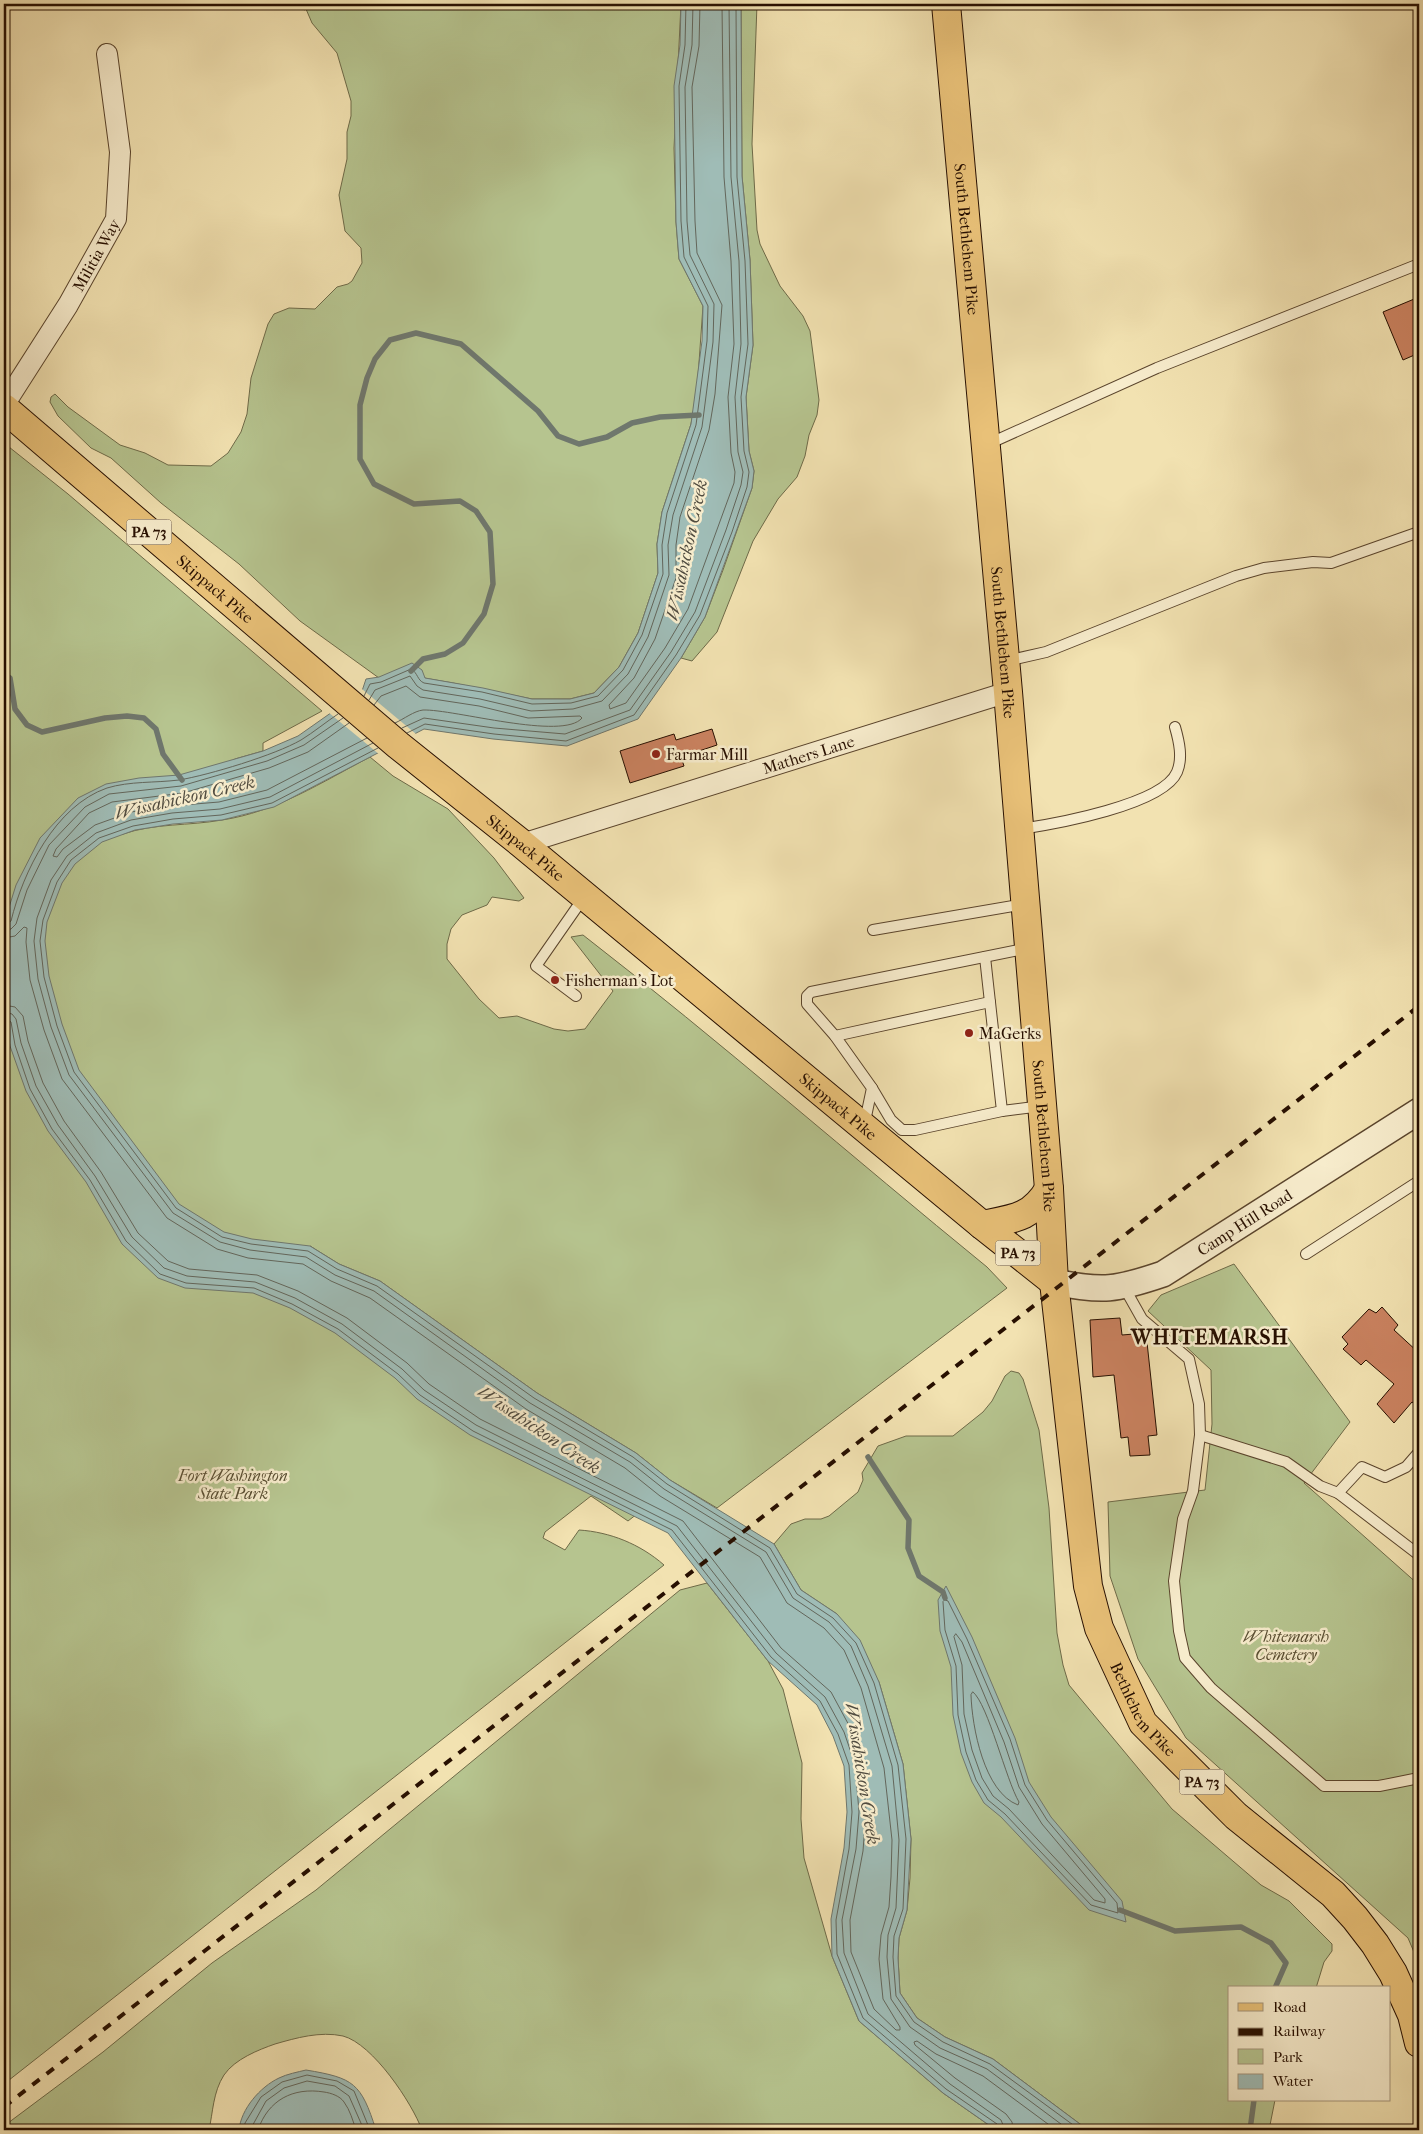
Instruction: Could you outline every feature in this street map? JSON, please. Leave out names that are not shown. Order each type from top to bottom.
[{"type":"main road","name":"South Bethlehem Pike","points":[[946,4],[1020,829],[1049,1189],[1054,1282]]},
{"type":"main road","name":"Skippack Pike","points":[[4,407],[398,745],[522,844],[982,1225],[1054,1282]]},
{"type":"main road","points":[[982,1225],[1014,1219],[1029,1213],[1041,1203],[1049,1189]]},
{"type":"main road","name":"Bethlehem Pike","points":[[1054,1282],[1088,1586],[1099,1628],[1143,1723],[1236,1816],[1333,1894],[1355,1918],[1375,1944],[1393,1973],[1412,2015],[1419,2043]]},
{"type":"street","name":"Militia Way","points":[[4,407],[68,305],[116,218],[120,152],[107,54]]},
{"type":"street","name":"Mathers Lane","points":[[522,844],[1008,692]]},
{"type":"street","name":"Camp Hill Road","points":[[1054,1282],[1089,1289],[1124,1287],[1163,1274],[1419,1110]]},
{"type":"lane","points":[[985,445],[1157,368],[1419,264]]},
{"type":"lane","points":[[1005,661],[1046,652],[1236,576],[1264,568],[1313,562],[1331,564],[1419,532]]},
{"type":"lane","points":[[1020,829],[1058,823],[1121,808],[1156,792],[1176,775],[1180,762],[1175,727]]},
{"type":"lane","points":[[576,996],[536,966],[584,896]]},
{"type":"lane","points":[[873,930],[1026,904]]},
{"type":"lane","points":[[1030,948],[812,992],[807,996],[807,1004],[835,1036],[872,1088],[891,1120],[902,1130],[915,1130],[1002,1111],[1042,1106]]},
{"type":"lane","points":[[985,957],[1002,1111]]},
{"type":"lane","points":[[835,1036],[990,1002]]},
{"type":"lane","points":[[864,1127],[872,1088]]},
{"type":"lane","points":[[1306,1254],[1419,1181]]},
{"type":"lane","points":[[1124,1287],[1142,1319],[1189,1359],[1199,1404],[1200,1435],[1193,1491],[1183,1518],[1174,1581],[1179,1631],[1185,1658],[1211,1688],[1324,1786],[1379,1786],[1419,1778]]},
{"type":"lane","points":[[1200,1435],[1286,1462],[1320,1486],[1338,1493],[1419,1555]]},
{"type":"lane","points":[[1338,1493],[1362,1467],[1385,1477],[1406,1467],[1419,1452]]},
{"type":"green space","points":[[304,4],[681,4],[674,148],[676,222],[679,259],[703,306],[697,391],[691,424],[662,512],[657,544],[658,573],[638,633],[619,667],[594,693],[570,699],[532,699],[424,678],[379,678],[300,621],[239,564],[161,503],[111,458],[91,448],[58,416],[50,402],[51,397],[55,394],[68,407],[120,445],[145,453],[168,465],[211,466],[228,453],[241,432],[247,414],[251,378],[268,324],[274,314],[289,308],[315,309],[337,287],[352,281],[362,263],[361,248],[345,231],[339,195],[347,159],[347,132],[351,116],[351,101],[337,53],[312,23],[306,9],[304,10]]},
{"type":"green space","points":[[741,4],[757,4],[752,144],[757,230],[760,244],[780,286],[803,316],[810,331],[819,400],[817,415],[797,477],[778,499],[753,541],[717,632],[692,661],[681,658],[705,617],[752,488],[754,471],[749,451],[746,397],[753,345],[750,260],[742,176]]},
{"type":"green space","name":"Fort Washington State Park","points":[[4,443],[68,494],[322,711],[263,743],[263,751],[235,759],[123,834],[160,826],[210,822],[242,816],[298,795],[370,757],[393,776],[448,809],[494,858],[524,898],[519,901],[492,897],[487,905],[462,915],[451,929],[447,944],[447,959],[479,999],[499,1018],[517,1016],[554,1029],[568,1031],[585,1029],[613,991],[571,937],[583,935],[987,1267],[1007,1288],[717,1508],[670,1480],[636,1453],[537,1393],[380,1281],[339,1264],[310,1246],[665,1492],[628,1521],[591,1496],[545,1532],[543,1538],[565,1550],[579,1530],[602,1533],[635,1545],[664,1565],[4,2084]]},
{"type":"green space","name":"Whitemarsh Cemetery","points":[[1234,1264],[1350,1422],[1304,1483],[1419,1585],[1419,1964],[1408,1938],[1186,1738],[1138,1659],[1110,1576],[1108,1502],[1205,1490],[1212,1424],[1211,1370],[1148,1311],[1161,1295]]},
{"type":"green space","points":[[1011,1371],[1019,1373],[1023,1379],[1039,1430],[1049,1508],[1057,1633],[1069,1685],[1172,1809],[1261,1885],[1289,1901],[1332,1944],[1332,1951],[1324,1962],[1317,1986],[1228,1986],[1228,2102],[1275,2102],[1269,2130],[1088,2130],[993,2059],[945,2037],[917,2018],[900,1993],[899,1938],[907,1910],[911,1839],[903,1764],[879,1682],[837,1614],[801,1590],[774,1544],[791,1524],[805,1519],[821,1519],[829,1516],[858,1492],[863,1480],[862,1473],[878,1446],[906,1436],[953,1436],[983,1412],[992,1401],[1005,1376]]},
{"type":"green space","points":[[707,1583],[768,1661],[783,1689],[802,1763],[801,1819],[804,1858],[832,1956],[859,2021],[943,2093],[996,2130],[422,2130],[401,2091],[379,2062],[367,2050],[355,2041],[343,2036],[326,2034],[275,2044],[254,2052],[234,2064],[220,2082],[209,2130],[4,2130],[4,2126],[103,2052],[212,1963],[316,1890],[680,1590]]},
{"type":"water","name":"Wissahickon Creek","points":[[681,4],[741,4],[742,176],[750,260],[753,345],[746,397],[749,451],[754,471],[752,488],[705,617],[681,658],[638,719],[567,746],[493,739],[424,729],[274,807],[222,820],[173,824],[135,830],[102,842],[75,864],[62,883],[47,922],[45,941],[49,976],[62,1024],[79,1070],[179,1204],[224,1232],[252,1239],[310,1246],[339,1264],[380,1281],[537,1393],[636,1453],[670,1480],[774,1544],[801,1590],[837,1614],[860,1640],[879,1682],[903,1764],[911,1839],[907,1910],[899,1938],[900,1993],[917,2018],[945,2037],[993,2059],[1088,2130],[996,2130],[943,2093],[859,2021],[832,1956],[831,1919],[844,1848],[847,1812],[844,1766],[833,1736],[817,1705],[768,1661],[668,1533],[470,1435],[417,1399],[395,1378],[335,1333],[290,1308],[253,1293],[185,1288],[158,1278],[122,1244],[86,1182],[48,1131],[26,1091],[10,1046],[4,1011],[4,938],[6,917],[16,885],[40,838],[78,798],[106,784],[139,778],[179,775],[263,751],[298,736],[362,691],[366,679],[379,677],[412,663],[422,670],[425,678],[532,699],[570,699],[594,693],[619,667],[638,633],[658,573],[657,544],[662,512],[691,424],[702,341],[703,306],[679,259],[676,222],[674,86],[680,45]]},
{"type":"water","points":[[946,1586],[972,1637],[1015,1738],[1029,1782],[1051,1817],[1122,1901],[1126,1922],[1089,1910],[1001,1817],[984,1803],[972,1782],[961,1753],[953,1715],[951,1667],[940,1631],[938,1600]]},
{"type":"water","points":[[306,2070],[335,2076],[353,2085],[360,2092],[371,2114],[376,2130],[239,2130],[243,2114],[265,2087],[282,2077]]},
{"type":"pier","points":[[362,689],[416,734],[380,755],[328,712]]},
{"type":"building","points":[[1419,297],[1419,353],[1403,360],[1383,312]]},
{"type":"building","name":"Farmar Mill","points":[[712,729],[717,745],[681,757],[684,766],[630,783],[620,751],[674,734],[676,740]]},
{"type":"building","points":[[1382,1307],[1398,1325],[1394,1330],[1419,1353],[1419,1407],[1412,1402],[1394,1423],[1377,1404],[1394,1384],[1366,1360],[1361,1365],[1343,1349],[1348,1344],[1342,1337],[1369,1309],[1376,1313]]},
{"type":"building","points":[[1120,1318],[1122,1335],[1146,1333],[1157,1435],[1148,1436],[1150,1455],[1130,1456],[1128,1437],[1121,1438],[1114,1375],[1093,1377],[1090,1320]]},
{"type":"waterway","points":[[411,671],[423,659],[445,654],[463,643],[484,614],[493,584],[490,532],[476,511],[460,501],[414,504],[374,484],[360,459],[360,405],[367,378],[375,359],[390,340],[416,333],[461,344],[538,411],[558,436],[579,444],[607,437],[632,423],[660,417],[699,415]]},
{"type":"waterway","name":"Wissahickon Creek","points":[[4,674],[10,678],[15,709],[27,725],[42,732],[105,718],[127,716],[144,718],[156,729],[163,754],[182,780]]},
{"type":"waterway","points":[[868,1457],[909,1520],[908,1548],[919,1576],[943,1592],[945,1598]]},
{"type":"waterway","points":[[1120,1910],[1175,1931],[1241,1927],[1271,1943],[1286,1963],[1276,1986]]},
{"type":"waterway","points":[[1250,2130],[1254,2102]]},
{"type":"railway","points":[[4,2107],[1419,1006]]},
{"type":"place","name":"Farmar Mill","points":[[656,754]]},
{"type":"place","name":"Fisherman's Lot","points":[[555,980]]},
{"type":"place","name":"MaGerks","points":[[969,1033]]},
{"type":"district","name":"WHITEMARSH","points":[[1210,1337]]}]
